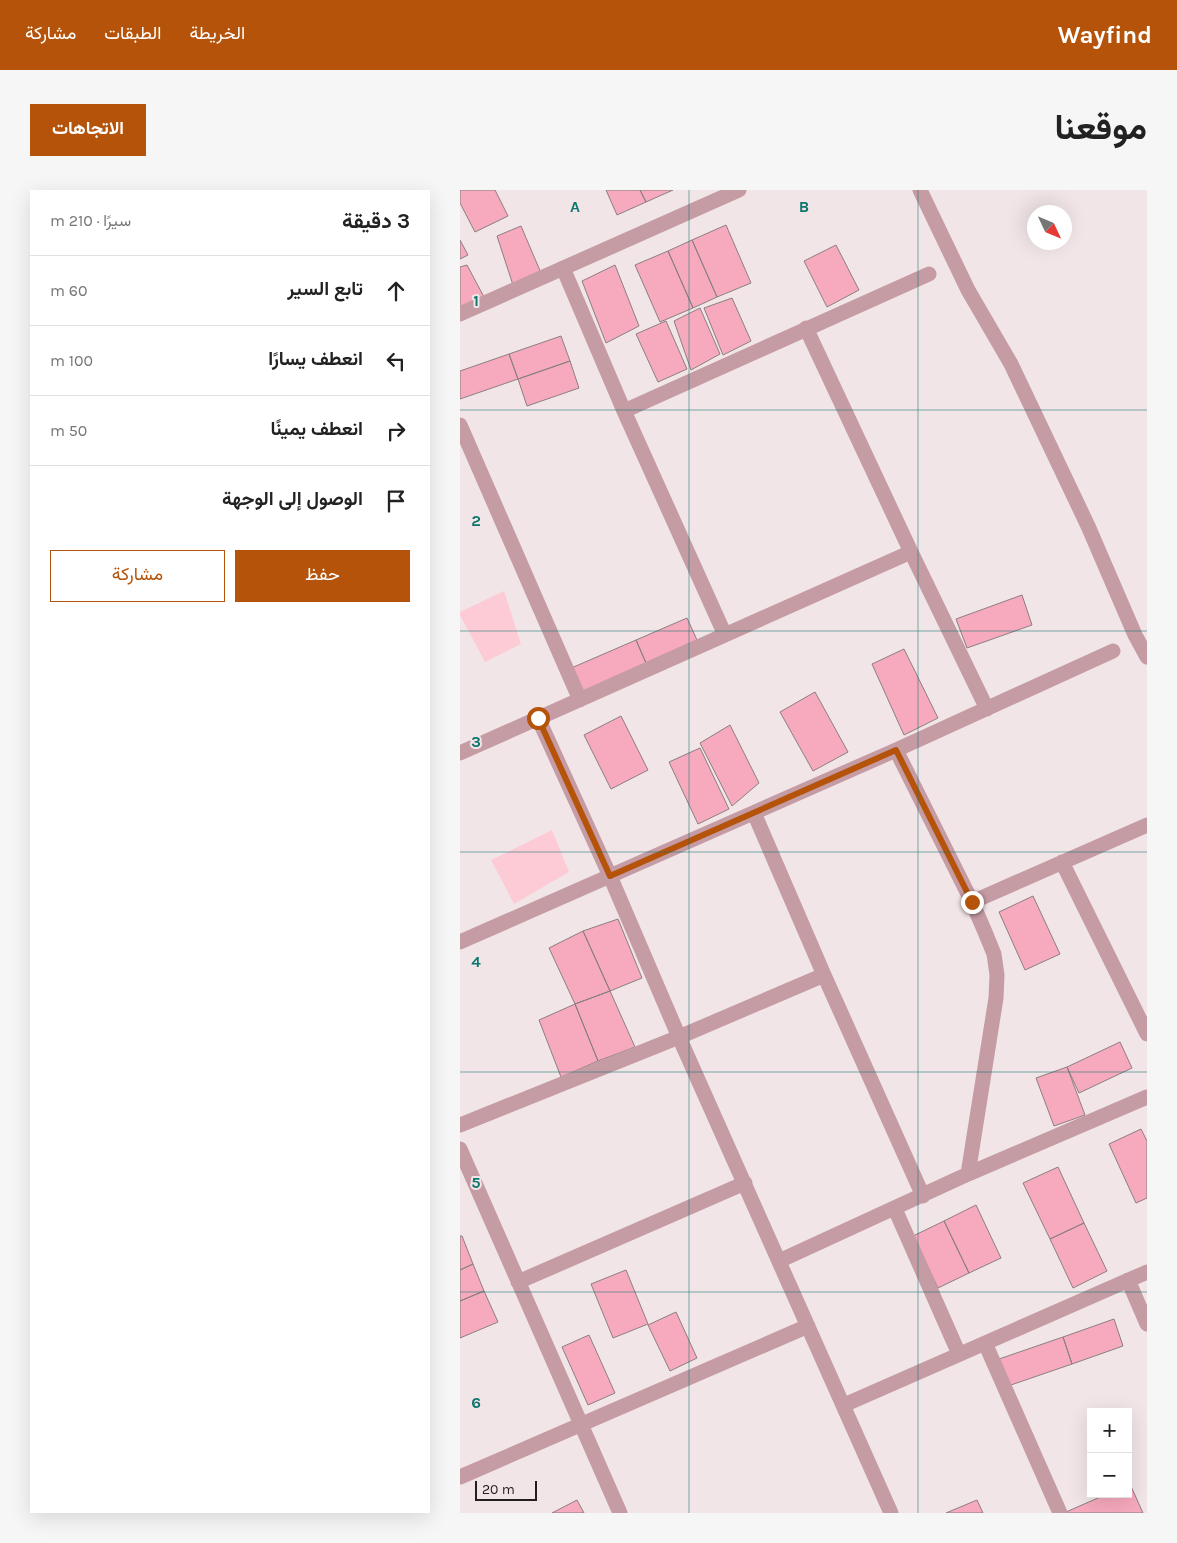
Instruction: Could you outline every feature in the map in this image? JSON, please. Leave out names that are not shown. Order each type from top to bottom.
[{"type":"street","points":[[460,314],[737,190]]},
{"type":"street","points":[[920,190],[968,290],[1011,364],[1088,526],[1135,635],[1147,657]]},
{"type":"street","points":[[563,268],[624,411],[725,635]]},
{"type":"street","points":[[624,411],[929,274]]},
{"type":"street","points":[[806,328],[987,709]]},
{"type":"street","points":[[460,425],[580,700]]},
{"type":"street","points":[[460,753],[911,552]]},
{"type":"street","points":[[460,942],[896,750],[1113,651]]},
{"type":"street","points":[[538,718],[610,876],[679,1037],[891,1513]]},
{"type":"street","points":[[896,750],[972,902],[994,954],[997,975],[996,998],[968,1174]]},
{"type":"street","points":[[754,813],[923,1196]]},
{"type":"street","points":[[972,902],[1147,824]]},
{"type":"street","points":[[1062,862],[1147,1034]]},
{"type":"street","points":[[460,1125],[679,1037],[824,975]]},
{"type":"street","points":[[779,1261],[968,1174],[1147,1096]]},
{"type":"street","points":[[460,1149],[620,1513]]},
{"type":"street","points":[[518,1282],[745,1183]]},
{"type":"street","points":[[895,1209],[959,1354]]},
{"type":"street","points":[[844,1405],[1147,1272]]},
{"type":"street","points":[[1128,1280],[1147,1324]]},
{"type":"street","points":[[460,1477],[808,1326]]},
{"type":"street","points":[[985,1343],[1060,1513]]},
{"type":"shaded area","points":[[504,591],[521,644],[485,662],[460,612]]},
{"type":"shaded area","points":[[552,830],[569,872],[514,904],[491,860]]},
{"type":"building","points":[[460,190],[495,190],[508,216],[475,232],[460,203]]},
{"type":"building","points":[[606,190],[640,190],[646,202],[617,215]]},
{"type":"building","points":[[640,190],[673,190],[646,202]]},
{"type":"building","points":[[726,225],[751,283],[717,297],[692,240]]},
{"type":"building","points":[[521,226],[541,273],[513,285],[497,236]]},
{"type":"building","points":[[460,240],[468,255],[460,259]]},
{"type":"building","points":[[692,240],[717,297],[693,308],[668,251]]},
{"type":"building","points":[[836,245],[859,290],[827,307],[804,261]]},
{"type":"building","points":[[668,251],[693,308],[660,322],[635,265]]},
{"type":"building","points":[[467,265],[484,297],[460,310],[460,267]]},
{"type":"building","points":[[615,265],[639,326],[606,343],[582,281]]},
{"type":"building","points":[[732,298],[751,341],[723,355],[704,308]]},
{"type":"building","points":[[700,308],[720,354],[691,370],[674,321]]},
{"type":"building","points":[[666,321],[687,369],[658,382],[636,334]]},
{"type":"building","points":[[561,336],[570,361],[518,379],[509,354]]},
{"type":"building","points":[[509,354],[518,379],[460,399],[460,371]]},
{"type":"building","points":[[570,361],[579,388],[527,406],[518,379]]},
{"type":"building","points":[[1022,595],[1032,625],[967,648],[956,619]]},
{"type":"building","points":[[687,618],[697,640],[646,663],[636,640]]},
{"type":"building","points":[[636,640],[646,663],[580,693],[569,669]]},
{"type":"building","points":[[904,649],[938,718],[904,735],[872,664]]},
{"type":"building","points":[[815,692],[848,752],[813,771],[780,712]]},
{"type":"building","points":[[621,716],[648,770],[611,789],[584,735]]},
{"type":"building","points":[[730,725],[759,783],[732,806],[700,743]]},
{"type":"building","points":[[700,748],[729,809],[698,824],[669,762]]},
{"type":"building","points":[[1033,896],[1060,954],[1025,970],[999,912]]},
{"type":"building","points":[[618,919],[642,978],[610,991],[583,931]]},
{"type":"building","points":[[583,931],[610,991],[575,1004],[549,948]]},
{"type":"building","points":[[610,991],[635,1047],[598,1061],[575,1004]]},
{"type":"building","points":[[575,1004],[598,1061],[561,1077],[539,1020]]},
{"type":"building","points":[[1120,1042],[1132,1068],[1079,1093],[1067,1067]]},
{"type":"building","points":[[1067,1067],[1085,1115],[1054,1126],[1036,1078]]},
{"type":"building","points":[[1141,1129],[1147,1141],[1147,1198],[1136,1203],[1109,1144]]},
{"type":"building","points":[[1058,1167],[1084,1223],[1050,1239],[1023,1183]]},
{"type":"building","points":[[976,1205],[1001,1258],[969,1273],[944,1221]]},
{"type":"building","points":[[944,1221],[969,1273],[938,1288],[913,1236]]},
{"type":"building","points":[[1084,1223],[1107,1271],[1073,1288],[1050,1239]]},
{"type":"building","points":[[460,1236],[462,1236],[473,1264],[460,1270]]},
{"type":"building","points":[[473,1264],[484,1291],[460,1301],[460,1270]]},
{"type":"building","points":[[626,1270],[648,1324],[613,1338],[591,1284]]},
{"type":"building","points":[[484,1291],[498,1322],[460,1338],[460,1301]]},
{"type":"building","points":[[676,1312],[697,1358],[670,1371],[648,1325]]},
{"type":"building","points":[[1114,1319],[1123,1346],[1072,1364],[1063,1337]]},
{"type":"building","points":[[589,1335],[615,1393],[588,1405],[562,1347]]},
{"type":"building","points":[[1063,1337],[1072,1364],[1008,1386],[999,1359]]},
{"type":"building","points":[[1132,1488],[1143,1513],[1066,1513],[1098,1498],[1132,1498]]},
{"type":"building","points":[[577,1500],[584,1513],[552,1513]]},
{"type":"building","points":[[977,1500],[983,1513],[946,1513]]},
{"type":"route","points":[[538,718],[610,876],[896,750],[972,902]]}]
